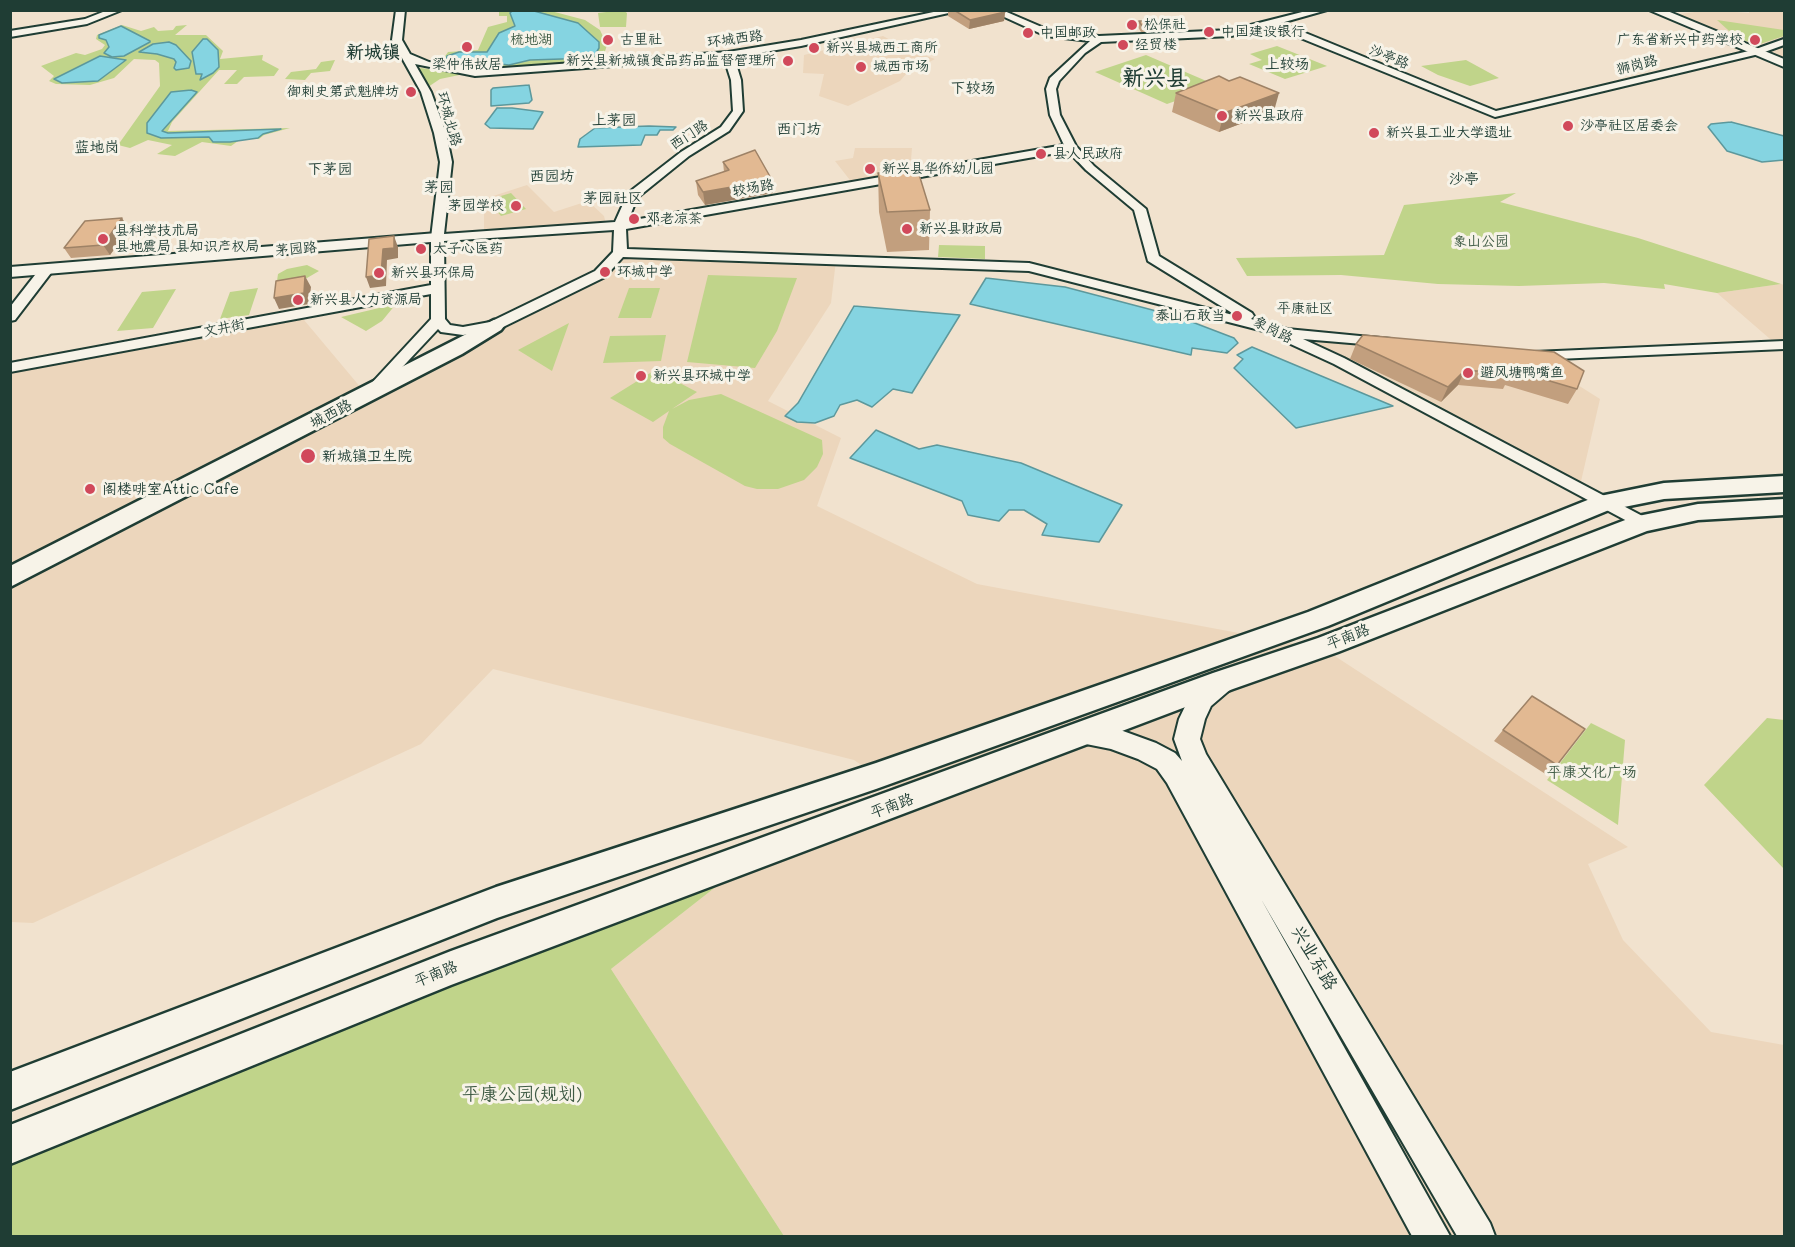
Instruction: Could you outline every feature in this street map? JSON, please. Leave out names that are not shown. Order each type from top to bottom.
[{"type":"main road","name":"城西路","points":[[10,579],[455,350],[494,326]]},
{"type":"main road","points":[[10,560],[385,374],[494,326]]},
{"type":"main road","name":"平南路","points":[[10,1091],[496,903],[876,776],[1318,619],[1604,503],[1664,490],[1785,484]]},
{"type":"main road","name":"平南路","points":[[10,1144],[451,968],[1223,681],[1339,641],[1642,524],[1698,512],[1785,507]]},
{"type":"street","points":[[10,34],[87,21],[118,10]]},
{"type":"street","name":"环城北路","points":[[401,10],[397,40],[407,56],[435,86],[446,162],[437,238],[438,320]]},
{"type":"street","name":"环城西路","points":[[435,86],[475,74],[728,54],[801,43],[958,10]]},
{"type":"street","points":[[1049,34],[1099,39],[1231,33],[1323,10]]},
{"type":"street","points":[[1654,10],[1785,63]]},
{"type":"street","points":[[996,11],[1082,51]]},
{"type":"street","points":[[48,27],[58,17]]},
{"type":"street","name":"沙亭路","points":[[1274,24],[1495,114]]},
{"type":"street","name":"象岗路","points":[[1099,39],[1082,51],[1054,80],[1051,90],[1055,115],[1071,147],[1090,168],[1140,209],[1153,258],[1261,326],[1339,361],[1642,524]]},
{"type":"street","name":"狮岗路","points":[[1495,114],[1756,52],[1785,42]]},
{"type":"street","name":"西门路","points":[[620,226],[632,196],[685,154],[725,129],[738,111],[736,80],[728,54]]},
{"type":"street","name":"环城西路","points":[[407,56],[426,65],[475,74]]},
{"type":"street","name":"较场路","points":[[437,238],[620,226],[1071,147]]},
{"type":"street","points":[[620,226],[620,253],[1029,267],[1287,333],[1404,344]]},
{"type":"street","name":"茅园路","points":[[10,272],[437,238]]},
{"type":"street","name":"城西路","points":[[494,326],[600,274],[620,253]]},
{"type":"street","points":[[10,317],[47,269]]},
{"type":"street","name":"文井街","points":[[10,368],[438,288]]},
{"type":"street","points":[[367,396],[438,320],[446,329],[463,331],[494,326]]},
{"type":"street","points":[[1521,355],[1785,345]]},
{"type":"street","name":"兴业东路","points":[[1223,681],[1201,699],[1192,719],[1188,739],[1194,759],[1477,1236]]},
{"type":"street","name":"兴业东路","points":[[1085,734],[1112,738],[1147,751],[1166,761],[1177,775],[1432,1236]]},
{"type":"shaded area","name":"广东省新兴中药学校","points":[[1709,10],[1749,13],[1749,11],[1784,11],[1784,63],[1666,16]]},
{"type":"shaded area","name":"城西市场","points":[[883,36],[909,50],[935,59],[906,74],[900,81],[848,106],[819,96],[824,74],[803,73],[804,55]]},
{"type":"shaded area","name":"新兴县华侨幼儿园","points":[[855,148],[912,148],[911,160],[894,163],[904,174],[853,184],[835,161],[853,158]]},
{"type":"shaded area","name":"茅园学校","points":[[527,185],[554,212],[588,201],[604,216],[606,224],[484,233],[484,199]]},
{"type":"shaded area","points":[[620,253],[836,260],[831,303],[768,401],[841,438],[817,506],[977,584],[1324,649],[1628,847],[1588,864],[1623,940],[1711,1032],[1784,1045],[1784,1236],[784,1236],[611,969],[759,853],[911,799],[854,760],[493,669],[421,744],[33,923],[11,922],[10,368],[299,314],[367,395],[600,274]]},
{"type":"shaded area","points":[[1784,285],[1784,345],[1777,345],[1717,293]]},
{"type":"shaded area","points":[[1287,333],[1532,356],[1600,399],[1579,490]]},
{"type":"green space","points":[[623,10],[627,13],[626,27],[600,27],[598,13]]},
{"type":"green space","name":"梳地湖","points":[[499,11],[551,11],[585,20],[600,30],[607,45],[601,64],[475,73],[426,64],[441,62],[448,52],[478,50],[488,27],[507,22],[507,16],[499,16]]},
{"type":"green space","points":[[1717,20],[1784,30],[1784,36],[1760,44],[1738,39]]},
{"type":"green space","points":[[122,25],[141,31],[154,27],[158,31],[173,30],[176,26],[187,25],[175,35],[206,35],[223,51],[220,59],[263,55],[262,60],[279,69],[274,76],[244,77],[237,84],[224,84],[237,70],[219,70],[172,122],[168,131],[290,128],[264,135],[259,139],[241,139],[231,146],[202,142],[175,156],[157,154],[172,145],[148,140],[130,148],[118,145],[160,86],[159,63],[155,60],[134,59],[114,78],[90,85],[56,84],[49,81],[54,76],[41,66],[76,53],[85,55],[102,49],[105,45],[96,39],[97,35]]},
{"type":"green space","points":[[1277,46],[1327,66],[1285,79],[1249,64],[1262,60],[1250,54]]},
{"type":"green space","points":[[1146,55],[1218,86],[1167,104],[1095,72]]},
{"type":"green space","points":[[335,60],[330,71],[311,73],[305,80],[285,79],[291,72],[316,69],[321,62]]},
{"type":"green space","points":[[1466,60],[1499,78],[1470,86],[1438,75],[1421,66]]},
{"type":"green space","points":[[414,67],[464,74],[440,79],[428,87]]},
{"type":"green space","points":[[511,193],[526,209],[501,216],[487,200]]},
{"type":"green space","name":"象山公园","points":[[1516,193],[1500,202],[1638,238],[1781,284],[1717,293],[1664,284],[1665,289],[1604,283],[1519,286],[1438,284],[1341,275],[1247,276],[1236,258],[1384,255],[1404,205]]},
{"type":"green space","points":[[939,245],[985,246],[985,259],[938,257]]},
{"type":"green space","points":[[307,265],[319,271],[307,278],[281,283],[277,281],[278,274],[287,269]]},
{"type":"green space","points":[[708,275],[797,278],[777,331],[755,368],[687,362]]},
{"type":"green space","points":[[258,288],[249,315],[220,319],[230,292]]},
{"type":"green space","points":[[629,288],[660,288],[651,318],[618,318]]},
{"type":"green space","points":[[176,289],[153,328],[117,331],[142,292]]},
{"type":"green space","points":[[396,304],[382,321],[366,331],[341,317]]},
{"type":"green space","points":[[569,323],[552,371],[518,350]]},
{"type":"green space","points":[[666,335],[661,361],[603,363],[610,336]]},
{"type":"green space","points":[[655,370],[697,392],[672,409],[689,400],[721,394],[822,440],[823,454],[817,467],[804,480],[778,489],[757,489],[745,486],[670,444],[663,438],[663,427],[669,411],[653,422],[610,398]]},
{"type":"green space","points":[[1767,718],[1784,720],[1784,869],[1704,785]]},
{"type":"green space","name":"平康文化广场","points":[[1591,723],[1625,740],[1618,825],[1547,780]]},
{"type":"green space","name":"平康公园(规划)","points":[[759,853],[611,969],[784,1236],[11,1236],[11,1145]]},
{"type":"water","name":"梳地湖","points":[[512,11],[534,11],[578,23],[599,42],[599,48],[593,58],[530,60],[509,65],[482,62],[461,65],[451,64],[446,60],[447,56],[459,52],[487,52],[499,33],[515,26],[510,13]]},
{"type":"water","points":[[121,26],[150,42],[124,56],[112,57],[104,53],[109,47],[106,40],[99,38],[99,35]]},
{"type":"water","points":[[203,39],[207,39],[218,50],[219,67],[200,80],[202,74],[196,74],[192,52]]},
{"type":"water","points":[[169,42],[176,45],[191,61],[189,68],[176,70],[174,59],[139,52],[153,44]]},
{"type":"water","points":[[100,56],[126,60],[98,81],[62,83],[54,79]]},
{"type":"water","points":[[529,85],[532,100],[529,103],[491,106],[493,88]]},
{"type":"water","points":[[191,90],[197,92],[162,131],[168,133],[281,129],[263,134],[258,138],[230,142],[213,142],[209,137],[161,138],[147,133],[147,123],[171,92]]},
{"type":"water","points":[[497,108],[543,112],[533,129],[490,128],[485,124]]},
{"type":"water","points":[[1731,122],[1784,136],[1784,160],[1762,162],[1727,151],[1708,127],[1711,124]]},
{"type":"water","points":[[676,127],[673,130],[660,130],[657,135],[645,135],[641,145],[578,147],[580,139],[595,128]]},
{"type":"water","points":[[986,278],[1065,287],[1179,317],[1234,338],[1238,343],[1227,353],[1192,348],[1191,355],[970,304]]},
{"type":"water","points":[[854,306],[960,315],[912,393],[893,389],[872,407],[857,400],[840,405],[834,416],[815,423],[797,422],[785,416],[798,403]]},
{"type":"water","points":[[1252,347],[1393,406],[1296,428],[1234,368],[1243,359],[1237,355]]},
{"type":"water","points":[[876,430],[919,449],[937,445],[1021,463],[1122,505],[1099,542],[1042,535],[1047,524],[1024,510],[1009,510],[999,521],[968,515],[962,501],[850,458]]},
{"type":"building","points":[[954,10],[1001,10],[1005,12],[970,20]]},
{"type":"building","points":[[1139,21],[1157,21],[1160,25],[1142,26]]},
{"type":"building","points":[[1219,76],[1229,81],[1240,77],[1279,93],[1224,113],[1176,93]]},
{"type":"building","points":[[755,150],[772,180],[703,192],[696,181],[729,170],[723,162]]},
{"type":"building","points":[[918,171],[930,210],[887,212],[878,173]]},
{"type":"building","points":[[122,218],[103,245],[64,248],[85,221]]},
{"type":"building","points":[[394,236],[394,248],[383,249],[381,275],[366,277],[369,239]]},
{"type":"building","points":[[305,276],[304,293],[274,298],[276,281]]},
{"type":"building","points":[[1363,335],[1554,352],[1584,371],[1577,389],[1509,369],[1511,374],[1465,370],[1448,387],[1356,344]]},
{"type":"building","name":"平康文化广场","points":[[1532,696],[1585,729],[1557,765],[1503,730]]},
{"type":"place","name":"松保社","points":[[1132,25]]},
{"type":"place","name":"中国建设银行","points":[[1209,32]]},
{"type":"place","name":"中国邮政","points":[[1028,33]]},
{"type":"place","name":"古里社","points":[[608,40]]},
{"type":"place","name":"广东省新兴中药学校","points":[[1755,40]]},
{"type":"place","name":"经贸楼","points":[[1123,45]]},
{"type":"place","name":"梁仲伟故居","points":[[467,47]]},
{"type":"place","name":"新兴县城西工商所","points":[[814,48]]},
{"type":"place","name":"新兴县新城镇食品药品监督管理所","points":[[788,61]]},
{"type":"place","name":"城西市场","points":[[861,67]]},
{"type":"place","name":"御刺史第武魁牌坊","points":[[411,92]]},
{"type":"place","name":"新兴县政府","points":[[1222,116]]},
{"type":"place","name":"沙亭社区居委会","points":[[1568,126]]},
{"type":"place","name":"新兴县工业大学遗址","points":[[1374,133]]},
{"type":"place","name":"县人民政府","points":[[1041,154]]},
{"type":"place","name":"新兴县华侨幼儿园","points":[[870,169]]},
{"type":"place","name":"茅园学校","points":[[516,206]]},
{"type":"place","name":"邓老凉茶","points":[[634,219]]},
{"type":"place","name":"新兴县财政局","points":[[907,229]]},
{"type":"place","name":"县科学技术局 县地震局 县知识产权局","points":[[103,239]]},
{"type":"place","name":"太子心医药","points":[[421,249]]},
{"type":"place","name":"环城中学","points":[[605,272]]},
{"type":"place","name":"新兴县环保局","points":[[379,273]]},
{"type":"place","name":"新兴县人力资源局","points":[[298,300]]},
{"type":"place","name":"泰山石敢当","points":[[1237,316]]},
{"type":"place","name":"避风塘鸭嘴鱼","points":[[1468,373]]},
{"type":"place","name":"新兴县环城中学","points":[[641,376]]},
{"type":"place","name":"新城镇卫生院","points":[[308,456]]},
{"type":"place","name":"阁楼啡室Attic Cafe","points":[[90,489]]},
{"type":"district","name":"新城镇","points":[[373,52]]},
{"type":"district","name":"上较场","points":[[1287,64]]},
{"type":"district","name":"新兴县","points":[[1155,78]]},
{"type":"district","name":"下较场","points":[[973,88]]},
{"type":"district","name":"上茅园","points":[[614,120]]},
{"type":"district","name":"西门坊","points":[[799,129]]},
{"type":"district","name":"蓝地岗","points":[[97,147]]},
{"type":"district","name":"下茅园","points":[[330,169]]},
{"type":"district","name":"西园坊","points":[[552,176]]},
{"type":"district","name":"沙亭","points":[[1464,179]]},
{"type":"district","name":"茅园","points":[[439,187]]},
{"type":"district","name":"茅园社区","points":[[613,198]]},
{"type":"district","name":"平康社区","points":[[1305,309]]}]
